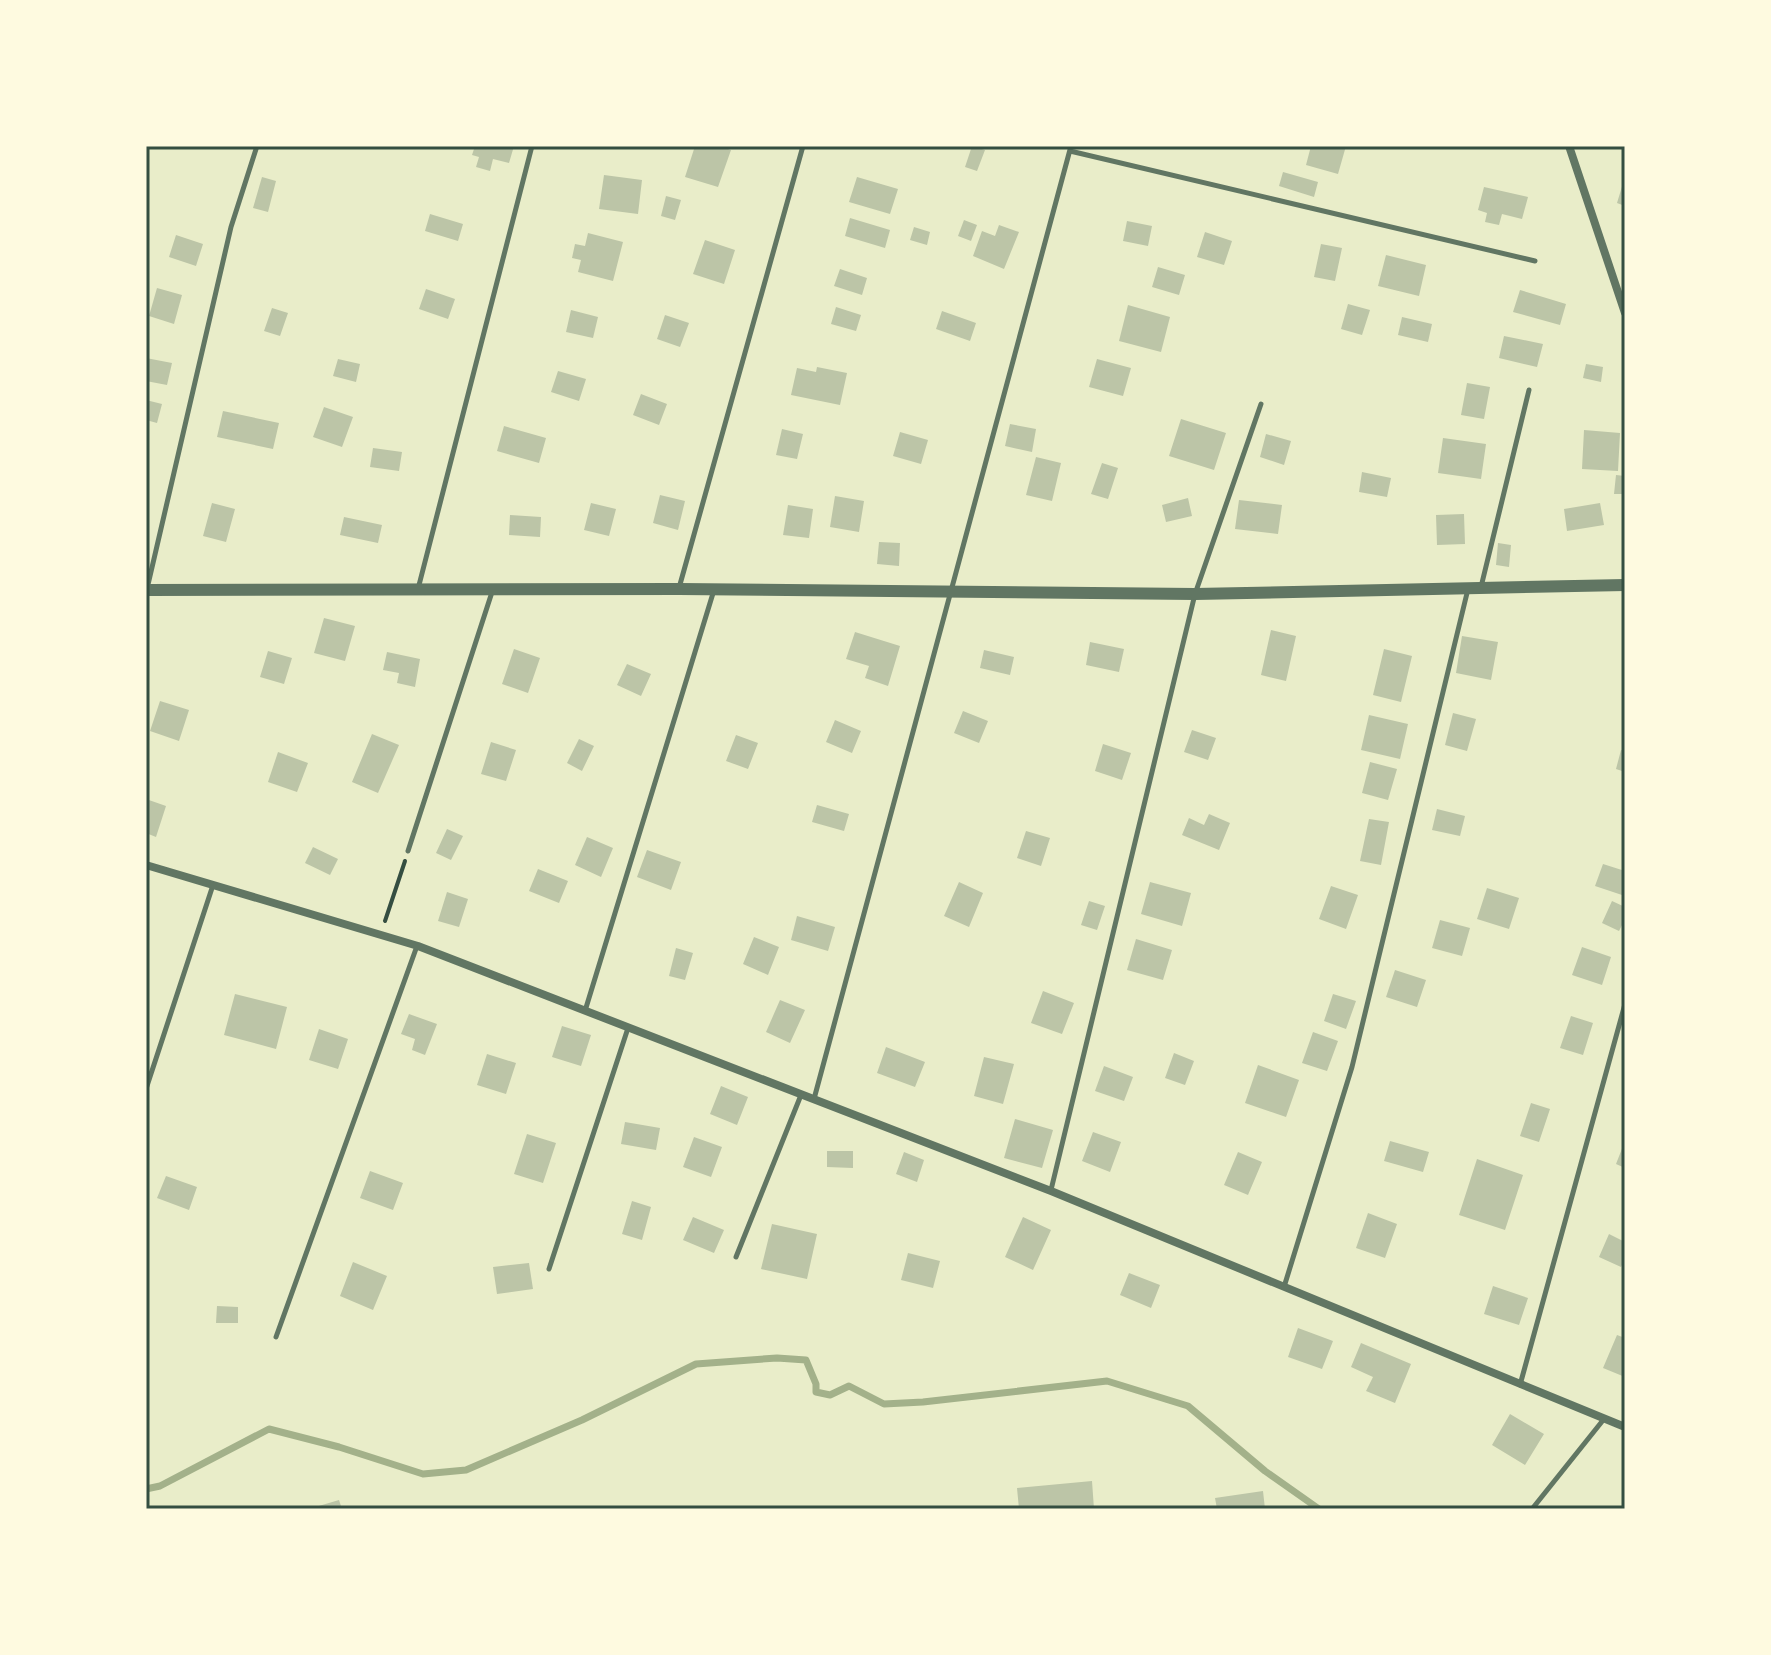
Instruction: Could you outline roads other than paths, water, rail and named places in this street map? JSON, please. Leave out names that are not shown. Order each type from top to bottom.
[{"type":"street","points":[[1569,146],[1625,313]]},
{"type":"street","points":[[146,590],[493,588],[1195,594],[1625,585]]},
{"type":"street","points":[[146,865],[418,946],[1051,1191],[1625,1427]]},
{"type":"lane","points":[[146,590],[231,227],[257,146]]},
{"type":"lane","points":[[418,590],[532,146]]},
{"type":"lane","points":[[679,589],[803,146]]},
{"type":"lane","points":[[814,1100],[1071,148],[1535,261]]},
{"type":"lane","points":[[1284,1287],[1352,1067],[1474,588],[1529,390]]},
{"type":"lane","points":[[1051,1191],[1195,594],[1261,404]]},
{"type":"lane","points":[[408,851],[493,588]]},
{"type":"lane","points":[[585,1011],[714,589]]},
{"type":"lane","points":[[146,1089],[213,884]]},
{"type":"lane","points":[[276,1337],[418,946]]},
{"type":"lane","points":[[1520,1386],[1625,1004]]},
{"type":"lane","points":[[549,1269],[628,1028]]},
{"type":"lane","points":[[736,1257],[801,1095]]},
{"type":"lane","points":[[1532,1509],[1604,1419]]},
{"type":"waterway","points":[[146,1489],[160,1486],[269,1429],[423,1474],[466,1470],[582,1420],[696,1364],[777,1358],[806,1360],[816,1392],[830,1395],[849,1386],[884,1404],[1107,1381],[1188,1406],[1265,1471],[1319,1509]]}]
